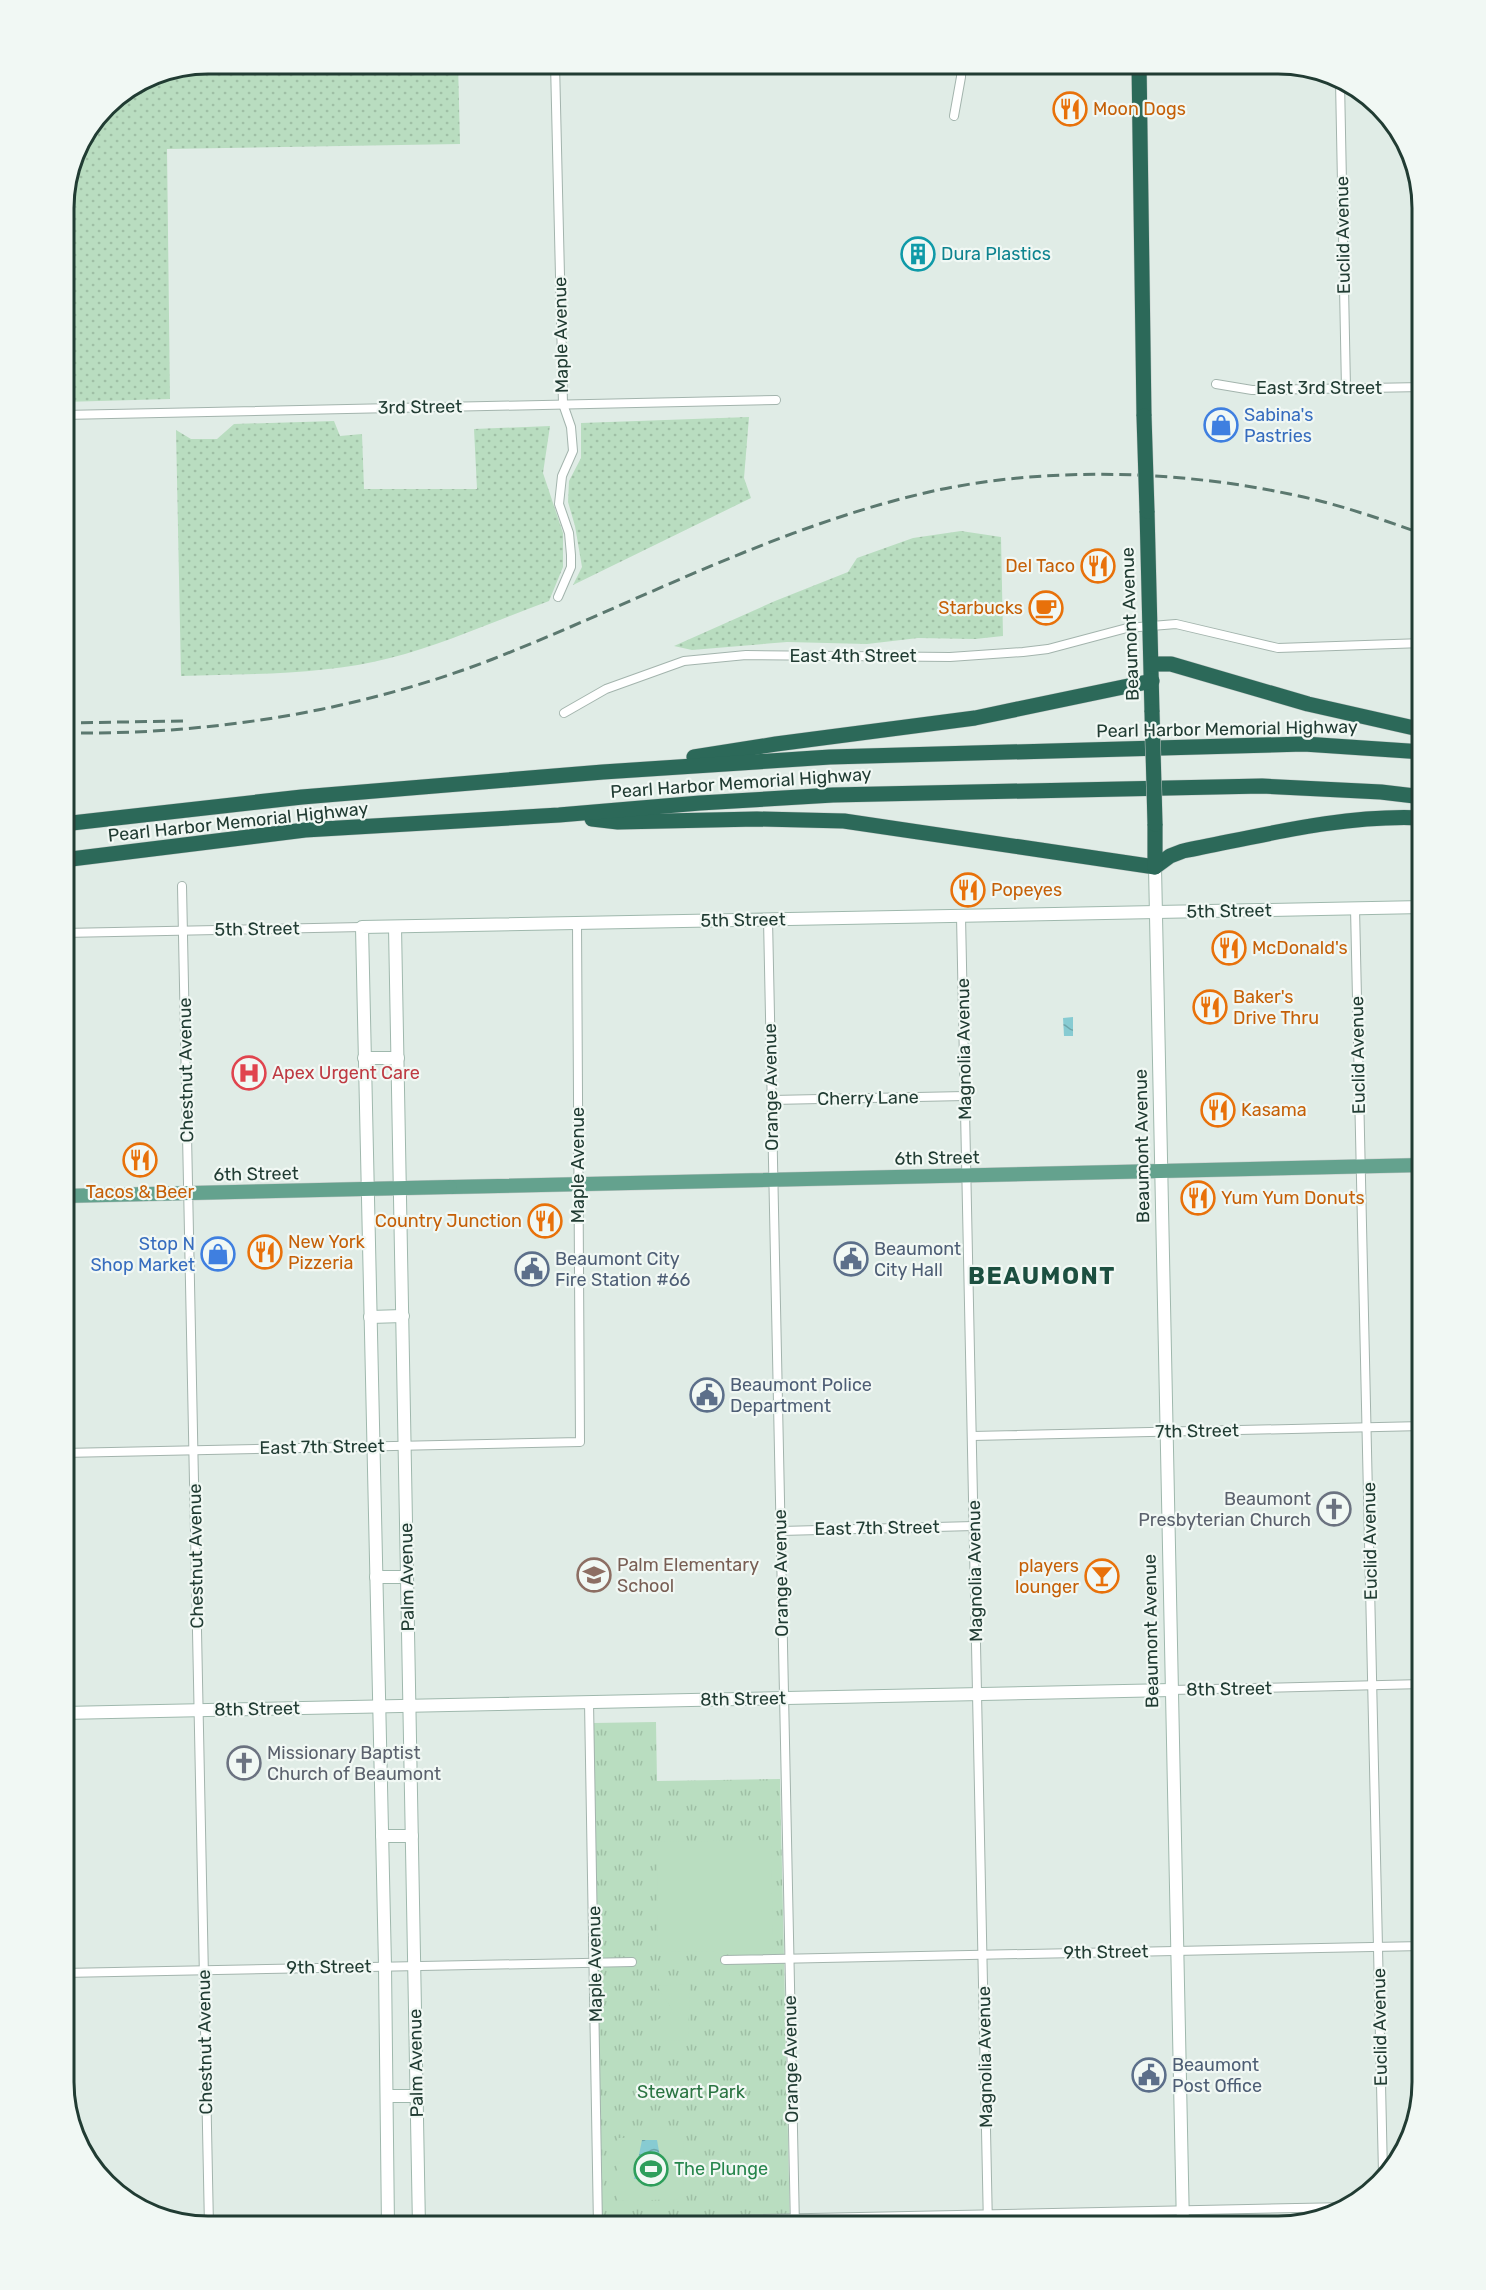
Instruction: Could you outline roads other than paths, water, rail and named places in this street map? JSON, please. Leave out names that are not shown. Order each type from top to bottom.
[{"type":"highway","name":"Beaumont Avenue","points":[[1139,74],[1144,416],[1152,664],[1155,867]]},
{"type":"highway","points":[[1152,664],[1171,664],[1308,704],[1412,728]]},
{"type":"highway","points":[[603,772],[776,744],[975,718],[1152,681]]},
{"type":"highway","name":"Pearl Harbor Memorial Highway","points":[[74,823],[302,797],[603,772],[831,757],[1304,744],[1412,751]]},
{"type":"highway","name":"Pearl Harbor Memorial Highway","points":[[74,859],[305,830],[559,815],[833,795],[1262,786],[1412,796]]},
{"type":"highway","points":[[559,815],[618,822],[757,819],[844,821],[1155,867],[1170,856],[1184,850],[1351,821],[1412,818]]},
{"type":"main road","name":"6th Street","points":[[73,1196],[1412,1165]]},
{"type":"street","name":"Maple Avenue","points":[[555,74],[563,404],[571,427],[573,451],[562,476],[559,504],[570,533],[572,555],[570,567],[558,597]]},
{"type":"street","points":[[954,116],[961,74]]},
{"type":"street","name":"Euclid Avenue","points":[[1340,88],[1346,389]]},
{"type":"street","name":"East 3rd Street","points":[[1216,384],[1252,390],[1412,387]]},
{"type":"street","name":"3rd Street","points":[[74,415],[776,400]]},
{"type":"street","name":"East 4th Street","points":[[564,713],[606,689],[684,661],[746,656],[950,657],[1023,652],[1048,649],[1127,628],[1176,624],[1278,648],[1412,643]]},
{"type":"street","name":"Beaumont Avenue","points":[[1155,867],[1183,2216]]},
{"type":"street","name":"Chestnut Avenue","points":[[182,886],[209,2216]]},
{"type":"street","name":"5th Street","points":[[74,933],[1412,907]]},
{"type":"street","name":"Euclid Avenue","points":[[1355,908],[1383,2166]]},
{"type":"street","name":"Magnolia Avenue","points":[[961,916],[988,2214]]},
{"type":"street","name":"Orange Avenue","points":[[768,920],[794,2216]]},
{"type":"street","name":"Maple Avenue","points":[[577,923],[580,1442]]},
{"type":"street","name":"Palm Avenue","points":[[362,927],[385,1966],[388,2216]]},
{"type":"street","name":"Palm Avenue","points":[[395,927],[419,2216]]},
{"type":"street","points":[[364,1059],[398,1058]]},
{"type":"street","name":"Cherry Lane","points":[[772,1100],[965,1096]]},
{"type":"street","points":[[370,1317],[403,1316]]},
{"type":"street","name":"7th Street","points":[[972,1436],[1412,1426]]},
{"type":"street","name":"East 7th Street","points":[[73,1453],[580,1442]]},
{"type":"street","name":"East 7th Street","points":[[780,1531],[974,1526]]},
{"type":"street","points":[[376,1577],[407,1577]]},
{"type":"street","name":"8th Street","points":[[73,1713],[1412,1684]]},
{"type":"street","name":"Maple Avenue","points":[[589,1702],[598,2216]]},
{"type":"street","points":[[382,1836],[412,1836]]},
{"type":"street","name":"9th Street","points":[[725,1960],[1412,1946]]},
{"type":"street","name":"9th Street","points":[[73,1973],[632,1962]]},
{"type":"street","points":[[387,2096],[417,2096]]},
{"type":"street","points":[[940,2216],[1329,2206]]},
{"type":"water","points":[[1073,1017],[1073,1036],[1064,1036],[1063,1018]]},
{"type":"water","points":[[642,2140],[657,2140],[664,2179],[634,2179]]},
{"type":"railway","points":[[74,733],[173,730],[228,724],[282,717],[389,693],[493,659],[708,567],[817,525],[929,492],[973,484],[1018,478],[1112,474],[1205,480],[1310,499],[1359,512],[1412,530]]},
{"type":"railway","points":[[74,723],[185,721]]},
{"type":"place","name":"Moon Dogs","points":[[1070,109]]},
{"type":"place","name":"Dura Plastics","points":[[918,254]]},
{"type":"place","name":"Sabina's Pastries","points":[[1221,425]]},
{"type":"place","name":"Del Taco","points":[[1098,566]]},
{"type":"place","name":"Starbucks","points":[[1046,608]]},
{"type":"place","name":"Popeyes","points":[[968,890]]},
{"type":"place","name":"McDonald's","points":[[1229,948]]},
{"type":"place","name":"Baker's Drive Thru","points":[[1210,1007]]},
{"type":"place","name":"Apex Urgent Care","points":[[249,1073]]},
{"type":"place","name":"Kasama","points":[[1218,1110]]},
{"type":"place","name":"Tacos & Beer","points":[[140,1160]]},
{"type":"place","name":"Yum Yum Donuts","points":[[1198,1198]]},
{"type":"place","name":"Country Junction","points":[[545,1221]]},
{"type":"place","name":"New York Pizzeria","points":[[265,1252]]},
{"type":"place","name":"Stop N Shop Market","points":[[218,1254]]},
{"type":"place","name":"Beaumont City Hall","points":[[851,1259]]},
{"type":"place","name":"Beaumont City Fire Station #66","points":[[532,1269]]},
{"type":"place","name":"Beaumont Police Department","points":[[707,1395]]},
{"type":"place","name":"Beaumont Presbyterian Church","points":[[1334,1509]]},
{"type":"place","name":"Palm Elementary School","points":[[594,1575]]},
{"type":"place","name":"players lounger","points":[[1102,1576]]},
{"type":"place","name":"Missionary Baptist Church of Beaumont","points":[[244,1763]]},
{"type":"place","name":"Beaumont Post Office","points":[[1149,2075]]},
{"type":"place","name":"The Plunge","points":[[651,2169]]},
{"type":"district","name":"BEAUMONT","points":[[1042,1276]]},
{"type":"park label","name":"Stewart Park","points":[[691,2092]]}]
